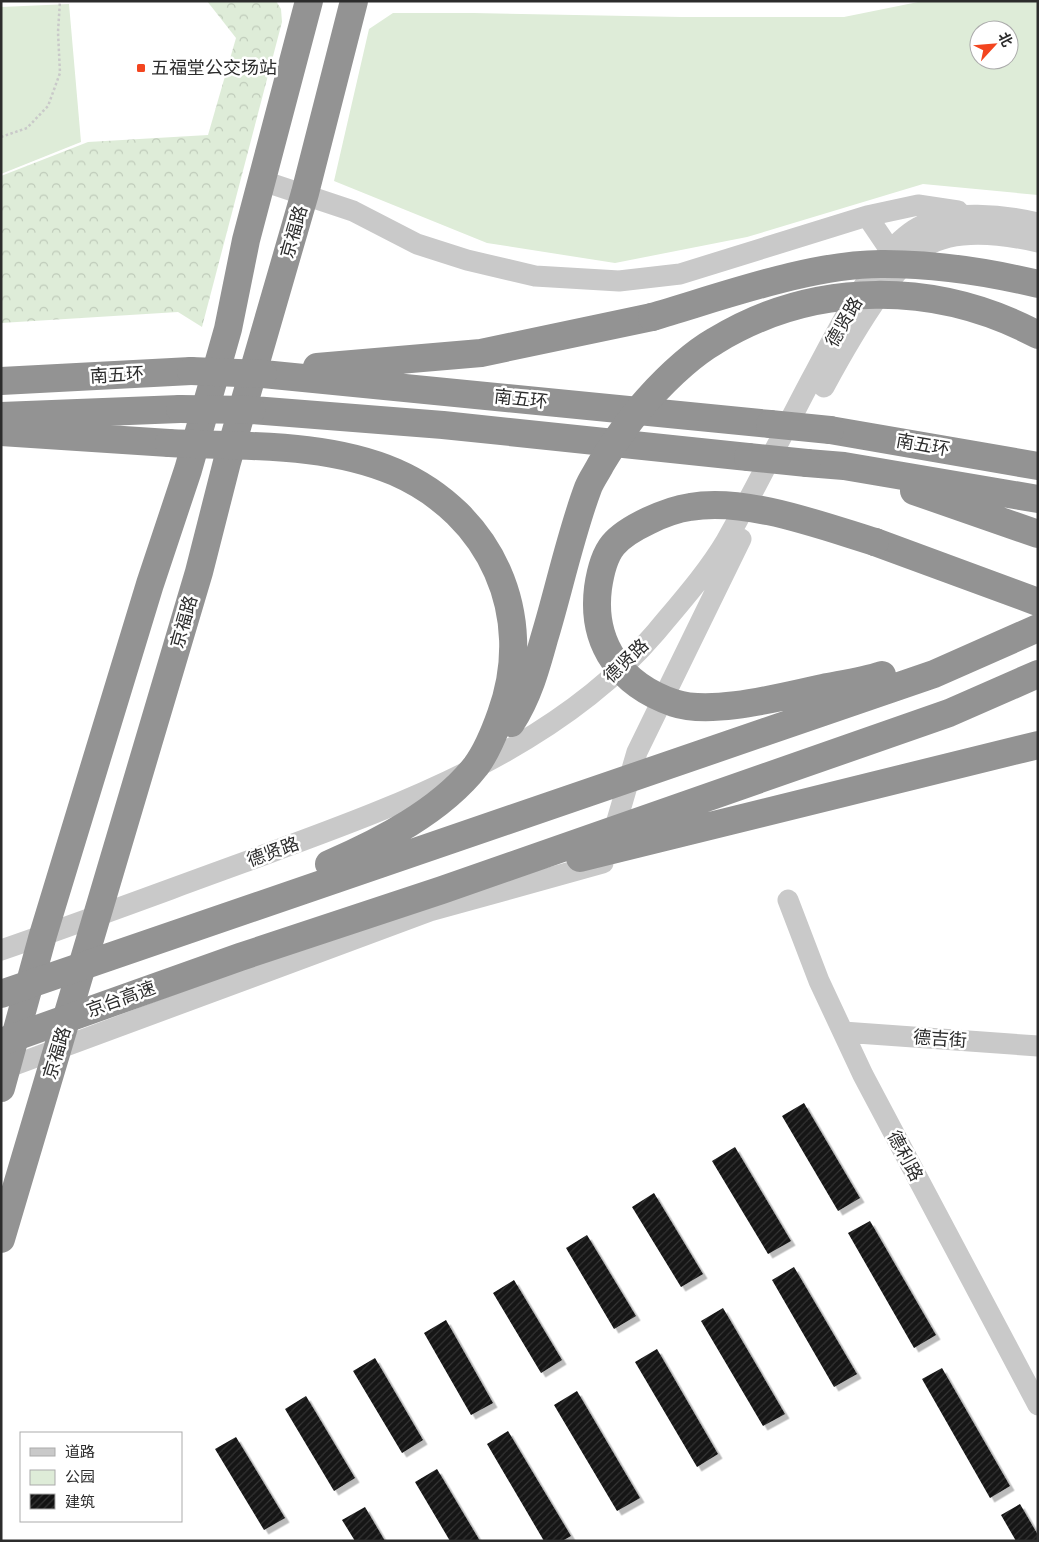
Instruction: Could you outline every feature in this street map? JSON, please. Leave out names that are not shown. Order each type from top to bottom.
[{"type":"highway","points":[[3,1067],[150,584],[188,470],[228,328],[246,240],[264,181],[309,1]]},
{"type":"highway","name":"京福路","points":[[1,1239],[199,572],[227,462],[305,193],[354,1]]},
{"type":"highway","points":[[263,374],[311,367],[480,353],[652,317],[763,285],[830,269],[883,263],[979,271],[1038,284]]},
{"type":"highway","points":[[125,951],[374,845],[448,796],[502,737],[520,710],[533,678],[588,486],[626,424],[668,376],[714,341],[764,317],[816,301],[865,294],[911,295],[971,306],[1038,335]]},
{"type":"highway","name":"南五环","points":[[1,381],[191,371],[263,374],[830,430],[1038,466]]},
{"type":"highway","name":"南五环","points":[[1,416],[180,409],[252,410],[443,425],[844,466],[1038,499]]},
{"type":"highway","points":[[1,432],[313,450],[358,459],[395,472],[423,487],[447,504],[469,524],[486,548],[498,572],[508,602],[514,638],[512,670],[506,702],[495,731],[477,765]]},
{"type":"highway","points":[[844,466],[1038,534]]},
{"type":"highway","points":[[1038,602],[875,542],[800,519],[732,505],[690,507],[634,529],[613,546],[600,572],[597,623],[604,644],[629,679],[647,691],[675,704],[702,708],[775,698],[876,677],[1038,622]]},
{"type":"highway","points":[[1,994],[934,674],[1038,628]]},
{"type":"highway","points":[[442,890],[948,713],[1038,674]]},
{"type":"highway","points":[[442,890],[668,837],[1038,745]]},
{"type":"highway","name":"京台高速","points":[[3,1067],[240,957],[442,890]]},
{"type":"street","points":[[264,181],[305,193],[353,211],[417,244],[466,260],[535,276],[619,281],[680,274],[867,216],[918,205],[981,215]]},
{"type":"street","name":"德贤路","points":[[1,950],[329,831],[421,793],[512,748],[604,683],[653,635],[724,545],[850,308],[890,250],[919,226],[948,218],[981,215],[1038,223]]},
{"type":"street","points":[[867,216],[890,250]]},
{"type":"street","name":"德贤路","points":[[605,863],[637,752],[731,557],[835,366],[892,277],[922,248],[948,238],[983,234],[1038,242]]},
{"type":"street","points":[[3,1067],[430,911],[806,808],[1017,758],[1038,755]]},
{"type":"street","name":"德利路","points":[[788,900],[819,981],[863,1075],[1029,1370],[1038,1405]]},
{"type":"street","name":"德吉街","points":[[843,1032],[1038,1046]]},
{"type":"path","points":[[1,137],[27,128],[48,106],[60,73],[58,32],[60,1]]},
{"type":"green space","points":[[207,1],[276,1],[281,9],[282,22],[202,327],[178,312],[1,323],[1,176],[88,142],[208,135],[236,38]]},
{"type":"green space","points":[[923,1],[1038,1],[1038,195],[923,184],[747,237],[615,263],[487,243],[334,181],[369,29],[393,13],[844,17]]},
{"type":"green space","points":[[69,4],[81,142],[1,174],[1,7]]},
{"type":"building","points":[[804,1103],[860,1198],[838,1211],[782,1116]]},
{"type":"building","points":[[735,1147],[791,1241],[768,1254],[712,1161]]},
{"type":"building","points":[[654,1193],[703,1274],[681,1287],[632,1207]]},
{"type":"building","points":[[870,1221],[936,1335],[914,1348],[848,1233]]},
{"type":"building","points":[[587,1235],[636,1316],[614,1329],[566,1248]]},
{"type":"building","points":[[794,1267],[857,1374],[834,1387],[772,1280]]},
{"type":"building","points":[[514,1280],[562,1360],[541,1373],[493,1293]]},
{"type":"building","points":[[723,1308],[785,1414],[763,1426],[701,1321]]},
{"type":"building","points":[[446,1320],[493,1403],[471,1415],[424,1333]]},
{"type":"building","points":[[657,1349],[718,1454],[697,1467],[635,1362]]},
{"type":"building","points":[[375,1358],[423,1440],[402,1453],[353,1371]]},
{"type":"building","points":[[942,1368],[1010,1486],[990,1498],[922,1379]]},
{"type":"building","points":[[577,1391],[640,1498],[617,1511],[554,1405]]},
{"type":"building","points":[[306,1396],[355,1478],[334,1491],[285,1409]]},
{"type":"building","points":[[508,1431],[571,1536],[562,1541],[544,1541],[487,1444]]},
{"type":"building","points":[[236,1437],[285,1518],[264,1530],[215,1449]]},
{"type":"building","points":[[437,1469],[480,1541],[450,1541],[415,1482]]},
{"type":"building","points":[[1020,1504],[1038,1535],[1038,1541],[1016,1541],[1001,1515]]},
{"type":"building","points":[[365,1507],[385,1541],[355,1541],[342,1520]]},
{"type":"place","name":"五福堂公交场站","points":[[141,68]]}]
